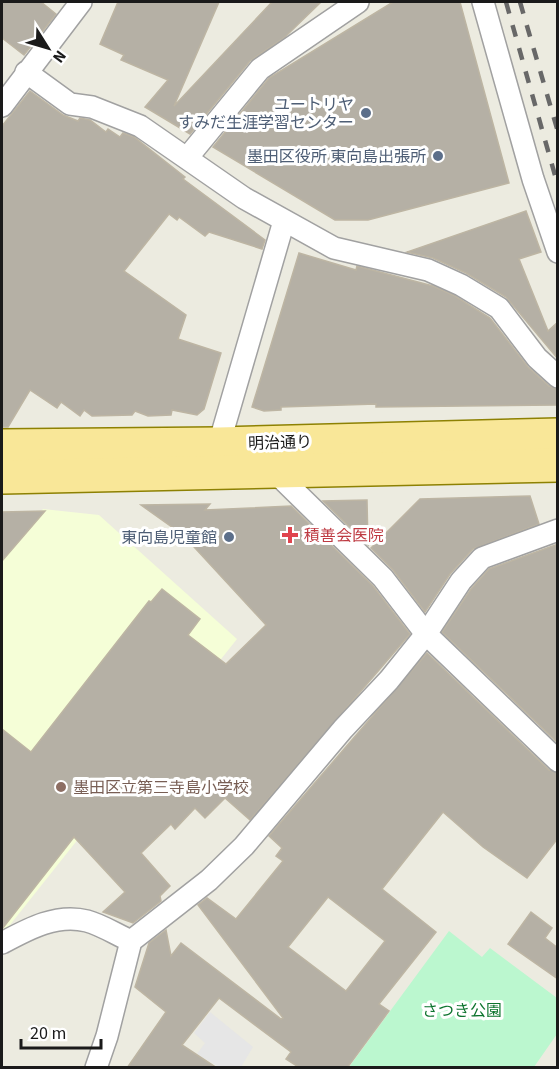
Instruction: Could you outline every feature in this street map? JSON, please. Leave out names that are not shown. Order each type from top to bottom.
[{"type":"main road","name":"明治通り","points":[[2,446],[219,444],[558,435]]},
{"type":"main road","name":"明治通り","points":[[2,477],[558,465]]},
{"type":"street","points":[[2,106],[81,2]]},
{"type":"street","points":[[187,158],[260,69],[328,11],[358,2]]},
{"type":"street","points":[[483,2],[533,179],[558,252]]},
{"type":"street","points":[[26,72],[70,104],[92,107],[141,126],[244,198],[334,248],[428,270],[461,285],[499,308],[537,358],[558,377]]},
{"type":"street","points":[[219,444],[284,221]]},
{"type":"street","points":[[274,471],[383,578],[426,634],[558,761]]},
{"type":"street","points":[[96,1068],[107,1036],[131,941],[209,880],[244,846],[343,729],[389,680],[426,634],[461,581],[482,558],[558,530]]},
{"type":"street","points":[[2,943],[31,928],[61,919],[87,921],[131,941]]},
{"type":"shaded area","name":"墨田区立第三寺島小学校","points":[[43,509],[99,515],[237,639],[2,935],[2,558]]},
{"type":"shaded area","points":[[210,1012],[253,1047],[241,1067],[219,1067],[197,1054],[205,1043],[194,1033]]},
{"type":"green space","name":"さつき公園","points":[[449,931],[482,957],[490,948],[557,998],[557,1034],[534,1067],[349,1067]]},
{"type":"building","points":[[2,2],[41,2],[56,14],[24,55],[2,38]]},
{"type":"building","points":[[118,2],[219,2],[174,106],[272,2],[321,2],[285,37],[250,61],[190,134],[145,107],[168,80],[121,60],[124,55],[100,44]]},
{"type":"building","name":"ユートリヤ すみだ生涯学習センター","points":[[393,2],[460,2],[509,183],[368,220],[335,220],[213,147],[269,78]]},
{"type":"building","points":[[30,91],[63,115],[78,121],[80,118],[90,120],[106,132],[108,129],[120,137],[123,133],[134,137],[185,177],[183,179],[265,240],[262,249],[209,232],[205,236],[179,217],[177,220],[169,214],[124,271],[186,315],[178,339],[221,353],[204,409],[197,415],[172,410],[171,415],[148,416],[135,411],[132,415],[92,416],[84,410],[80,416],[61,402],[57,408],[30,390],[8,427],[2,427],[2,126]]},
{"type":"building","points":[[526,211],[541,252],[519,259],[548,331],[558,322],[558,359],[506,297],[466,273],[433,258],[407,252]]},
{"type":"building","points":[[299,253],[356,270],[357,266],[433,286],[455,296],[490,318],[528,367],[549,386],[558,389],[558,405],[376,407],[376,404],[281,407],[281,410],[264,411],[252,407]]},
{"type":"building","points":[[530,496],[539,524],[473,549],[450,574],[425,612],[393,570],[371,548],[420,499]]},
{"type":"building","points":[[367,500],[368,545],[323,501]]},
{"type":"building","points":[[210,504],[205,510],[291,506],[373,586],[410,634],[250,820],[225,798],[205,818],[195,808],[175,829],[171,824],[141,853],[170,886],[160,896],[161,901],[133,923],[103,912],[125,892],[74,837],[2,929],[2,729],[31,752],[149,601],[151,602],[162,589],[200,619],[188,635],[226,664],[266,625],[183,535],[141,505]]},
{"type":"building","points":[[45,511],[2,561],[2,512]]},
{"type":"building","points":[[558,544],[558,743],[442,632],[471,589],[489,569]]},
{"type":"building","points":[[427,653],[549,770],[558,773],[558,838],[527,878],[483,847],[443,812],[382,889],[436,932],[379,1004],[389,1011],[347,1068],[300,1068],[286,1059],[291,1052],[219,998],[182,1045],[217,1068],[127,1068],[166,1012],[135,987],[149,943],[166,930],[171,956],[181,943],[281,1019],[283,1018],[198,905],[207,898],[236,919],[283,861],[276,856],[282,848],[269,836]],"holes":[[[328,897],[385,941],[346,991],[288,947]]]},
{"type":"building","points":[[531,912],[552,928],[545,938],[558,948],[558,979],[508,944]]},
{"type":"railway","points":[[506,2],[558,186]]},
{"type":"railway","points":[[520,2],[558,132]]},
{"type":"place","name":"ユートリヤ すみだ生涯学習センター","points":[[366,113]]},
{"type":"place","name":"墨田区役所 東向島出張所","points":[[438,156]]},
{"type":"place","name":"積善会医院","points":[[290,535]]},
{"type":"place","name":"東向島児童館","points":[[229,537]]},
{"type":"place","name":"墨田区立第三寺島小学校","points":[[61,787]]}]
